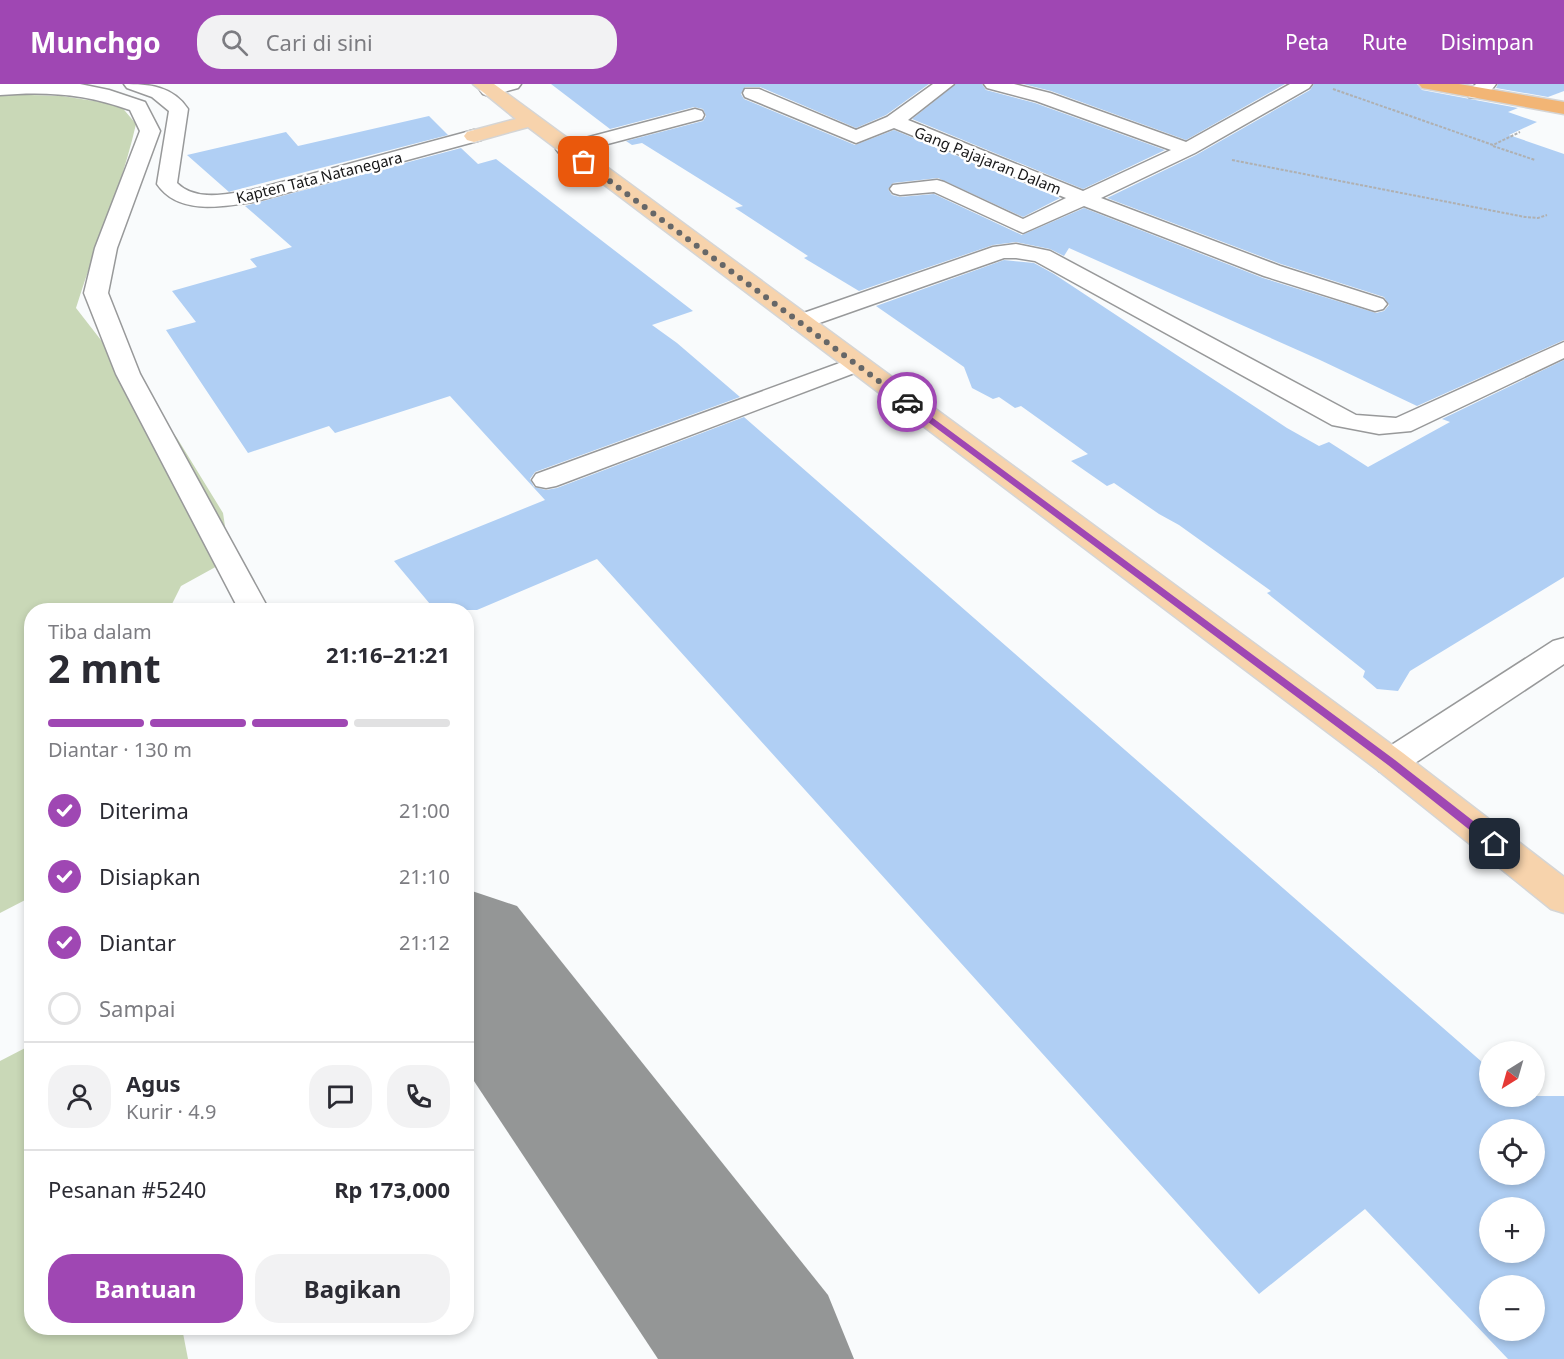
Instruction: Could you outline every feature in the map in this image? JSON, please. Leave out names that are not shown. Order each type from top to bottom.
[{"type":"highway","points":[[1428,84],[1482,88],[1564,108]]},
{"type":"main road","points":[[486,87],[566,149],[1391,762],[1564,898]]},
{"type":"main road","name":"Kapten Tata Natanegara","points":[[474,136],[529,121]]},
{"type":"street","points":[[0,89],[63,84],[106,93],[138,106],[150,131],[106,248],[96,293],[128,374],[250,603]]},
{"type":"street","name":"Kapten Tata Natanegara","points":[[133,84],[159,93],[179,109],[167,184],[172,191],[184,197],[201,200],[222,201],[253,196],[474,136]]},
{"type":"street","points":[[486,87],[512,84]]},
{"type":"street","points":[[732,102],[773,84]]},
{"type":"street","name":"Gang Pajajaran Dalam","points":[[752,93],[856,137],[894,121],[945,84]]},
{"type":"street","points":[[993,84],[1043,97],[1188,150]]},
{"type":"street","points":[[900,189],[937,186],[1023,227],[1188,150],[1303,84]]},
{"type":"street","points":[[566,149],[695,115]]},
{"type":"street","name":"Gang Pajajaran Dalam","points":[[894,121],[990,158],[1083,198],[1272,271],[1375,304]]},
{"type":"street","points":[[800,322],[1000,252],[1028,252],[1042,256],[1341,419],[1369,426],[1390,427],[1402,425],[1564,350]]},
{"type":"street","points":[[546,480],[856,364]]},
{"type":"street","points":[[1391,762],[1564,649]]},
{"type":"path","points":[[1493,145],[1535,160]]},
{"type":"path","points":[[1188,150],[1525,217],[1538,218],[1547,215]]},
{"type":"green space","points":[[0,94],[62,96],[120,105],[136,124],[116,194],[76,308],[177,438],[223,513],[230,559],[181,586],[172,603],[24,603],[24,901],[0,913]]},
{"type":"green space","points":[[24,1049],[24,1335],[183,1335],[188,1359],[0,1359],[0,1061]]},
{"type":"building","points":[[551,84],[929,84],[886,115],[856,128],[760,87],[745,87],[741,94],[744,99],[855,145],[894,130],[1060,198],[1023,217],[938,178],[893,183],[888,189],[892,195],[900,197],[934,194],[1022,235],[1084,208],[1263,278],[1376,313],[1384,311],[1389,305],[1384,297],[1281,264],[1107,198],[1196,155],[1310,90],[1314,84],[1417,84],[1422,90],[1518,108],[1508,112],[1537,122],[1509,135],[1564,154],[1564,340],[1417,406],[1069,248],[1064,256],[1050,249],[1016,242],[993,245],[859,291],[804,258],[808,256],[735,208],[743,206],[642,143],[632,145],[626,141],[703,121],[706,116],[703,109],[694,107],[610,129]]},
{"type":"building","points":[[956,84],[982,84],[986,90],[1035,103],[1165,150],[1083,189],[912,119]]},
{"type":"building","points":[[1023,84],[1285,84],[1186,140],[1051,91]]},
{"type":"building","points":[[1498,84],[1564,84],[1564,91],[1548,97],[1496,88]]},
{"type":"building","points":[[429,116],[448,135],[229,192],[187,155],[286,132],[298,146]]},
{"type":"building","points":[[461,148],[478,164],[496,159],[693,311],[652,325],[677,343],[740,397],[535,472],[530,479],[534,487],[546,490],[557,488],[744,417],[1479,1059],[1479,1107],[1545,1107],[1545,1096],[1564,1096],[1564,1359],[1508,1359],[1491,1341],[1545,1341],[1545,1275],[1479,1275],[1479,1329],[1365,1209],[1259,1294],[597,559],[477,610],[474,610],[474,603],[429,603],[394,561],[545,500],[450,396],[335,433],[329,426],[248,453],[166,330],[196,322],[172,291],[257,267],[250,259],[292,247],[245,206]]},
{"type":"building","points":[[1004,260],[1034,263],[1054,274],[1287,428],[1319,446],[1329,442],[1368,467],[1450,422],[1442,419],[1564,360],[1564,577],[1410,671],[1398,691],[1377,689],[1363,677],[1365,671],[1267,593],[1271,591],[1179,525],[1114,483],[1107,486],[1071,461],[1088,454],[1021,406],[1015,408],[999,397],[993,399],[972,388],[964,367],[876,306]]},
{"type":"taxiway","points":[[474,960],[764,1359]]},
{"type":"way so far","points":[[584,162],[907,402]]},
{"type":"route","points":[[907,402],[1391,762],[1495,844]]}]
